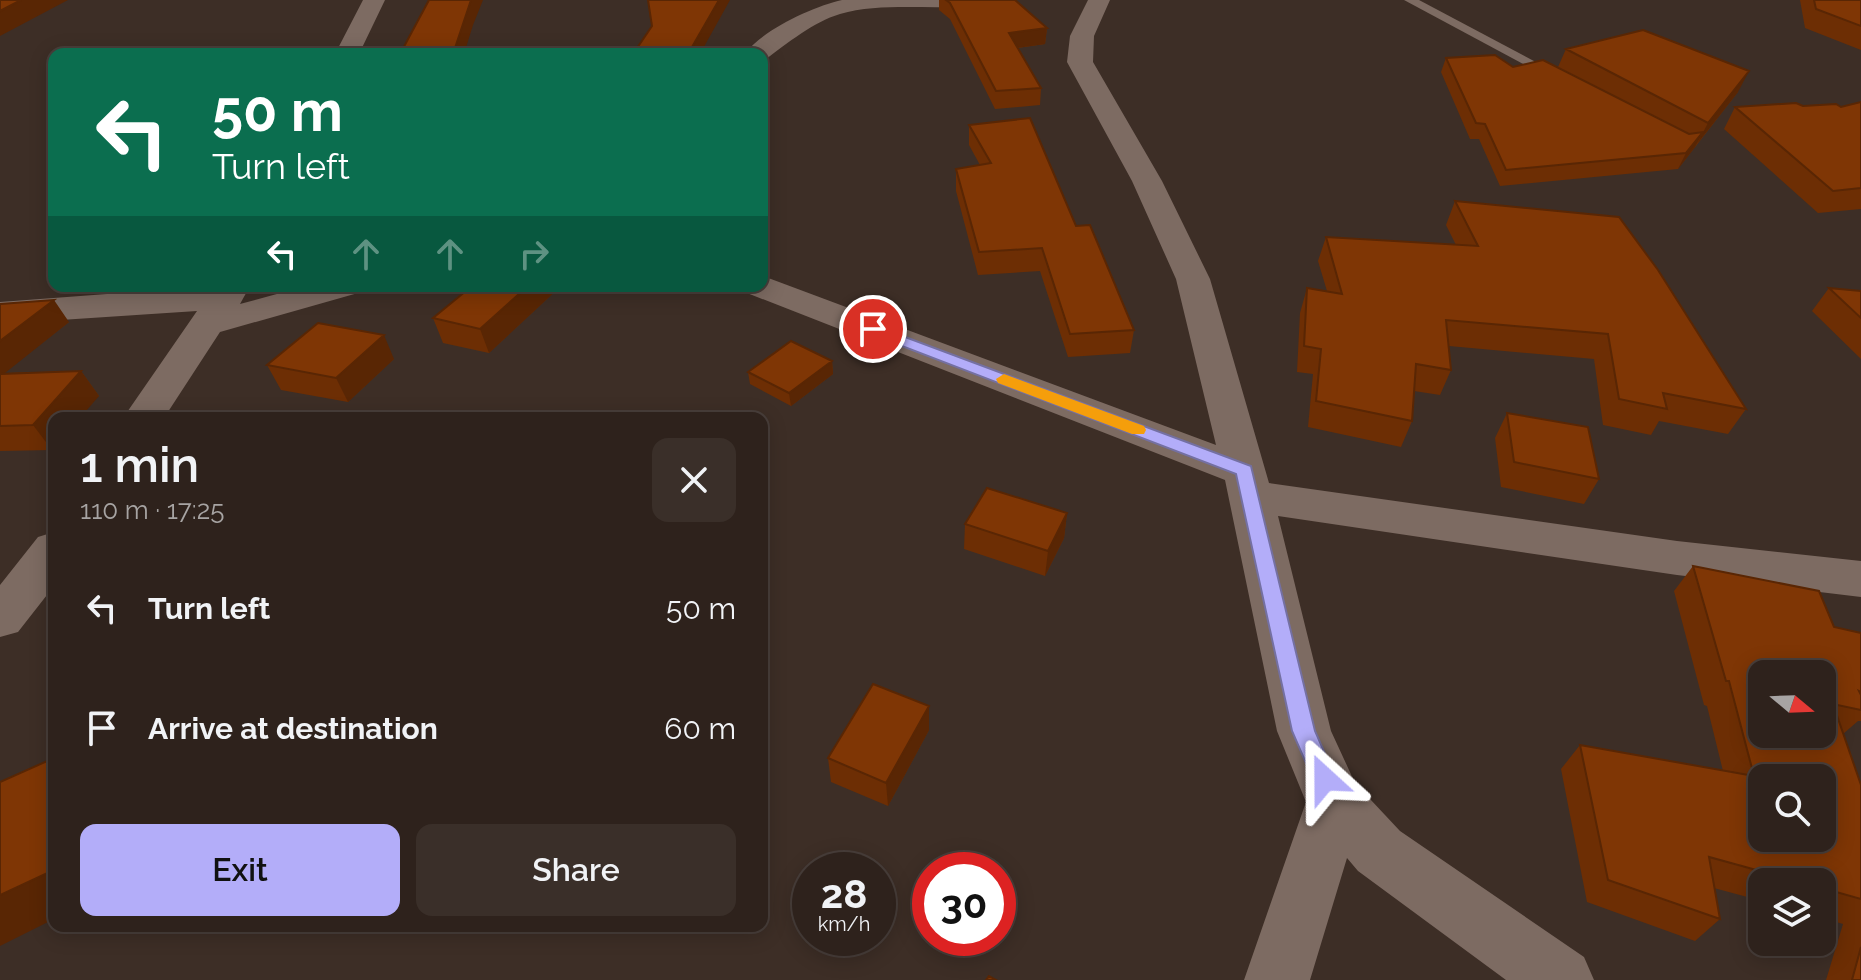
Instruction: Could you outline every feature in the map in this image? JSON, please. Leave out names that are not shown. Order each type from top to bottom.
[{"type":"street","points":[[350,48],[374,0]]},
{"type":"street","points":[[765,48],[786,33],[834,8],[951,0]]},
{"type":"street","points":[[1099,0],[1082,36],[1080,62],[1147,181],[1193,279],[1248,484],[1304,731],[1335,802],[1379,851],[1561,980]]},
{"type":"street","points":[[768,290],[1248,484],[1677,558],[1861,579]]},
{"type":"street","points":[[0,313],[222,303],[302,292]]},
{"type":"street","points":[[147,412],[222,303]]},
{"type":"street","points":[[0,618],[48,558]]},
{"type":"street","points":[[1277,980],[1335,802]]},
{"type":"lane","points":[[1410,0],[1565,80]]},
{"type":"building","points":[[0,0],[21,0],[0,11]]},
{"type":"building","points":[[429,0],[471,0],[455,48],[403,48]]},
{"type":"building","points":[[648,0],[719,0],[691,48],[637,48],[652,26]]},
{"type":"building","points":[[946,0],[1015,0],[1047,28],[1009,33],[1041,88],[996,91]]},
{"type":"building","points":[[1814,0],[1861,0],[1861,26],[1816,9]]},
{"type":"building","points":[[1643,30],[1749,71],[1708,123],[1566,49]]},
{"type":"building","points":[[1495,55],[1513,67],[1543,60],[1689,134],[1703,132],[1686,153],[1506,170],[1485,124],[1476,123],[1446,58]]},
{"type":"building","points":[[1861,102],[1861,188],[1833,191],[1735,107],[1796,103],[1803,106],[1836,104],[1841,107]]},
{"type":"building","points":[[1030,118],[1076,226],[1090,225],[1134,330],[1070,334],[1042,248],[979,252],[956,169],[991,163],[969,125]]},
{"type":"building","points":[[1455,201],[1619,217],[1658,270],[1746,409],[1663,393],[1667,409],[1619,399],[1608,334],[1446,320],[1451,370],[1416,364],[1412,421],[1316,401],[1321,349],[1304,346],[1307,288],[1342,294],[1326,237],[1478,246]]},
{"type":"building","points":[[1829,288],[1861,291],[1861,318]]},
{"type":"building","points":[[465,292],[521,292],[480,329],[433,318]]},
{"type":"building","points":[[54,300],[0,341],[0,304]]},
{"type":"building","points":[[318,323],[384,335],[336,378],[267,365]]},
{"type":"building","points":[[791,341],[832,361],[789,393],[748,372]]},
{"type":"building","points":[[81,371],[33,425],[0,426],[0,374]]},
{"type":"building","points":[[1507,413],[1588,427],[1599,479],[1514,462]]},
{"type":"building","points":[[987,488],[1067,513],[1048,551],[965,524]]},
{"type":"building","points":[[1693,566],[1819,591],[1834,627],[1861,633],[1861,710],[1836,705],[1836,660],[1748,660],[1748,748],[1836,748],[1836,713],[1861,785],[1861,899],[1836,892],[1836,868],[1749,868],[1709,857],[1720,919],[1608,880],[1580,745],[1748,775],[1748,852],[1836,852],[1836,764],[1751,764],[1729,681],[1726,681]]},
{"type":"building","points":[[873,684],[929,706],[886,783],[828,758]]},
{"type":"building","points":[[48,761],[48,873],[0,895],[0,782]]},
{"type":"building","points":[[1861,947],[1861,980],[1852,980]]},
{"type":"slow traffic","points":[[1004,379],[1138,430]]},
{"type":"route","points":[[873,329],[1244,471],[1304,731],[1325,779]]}]
